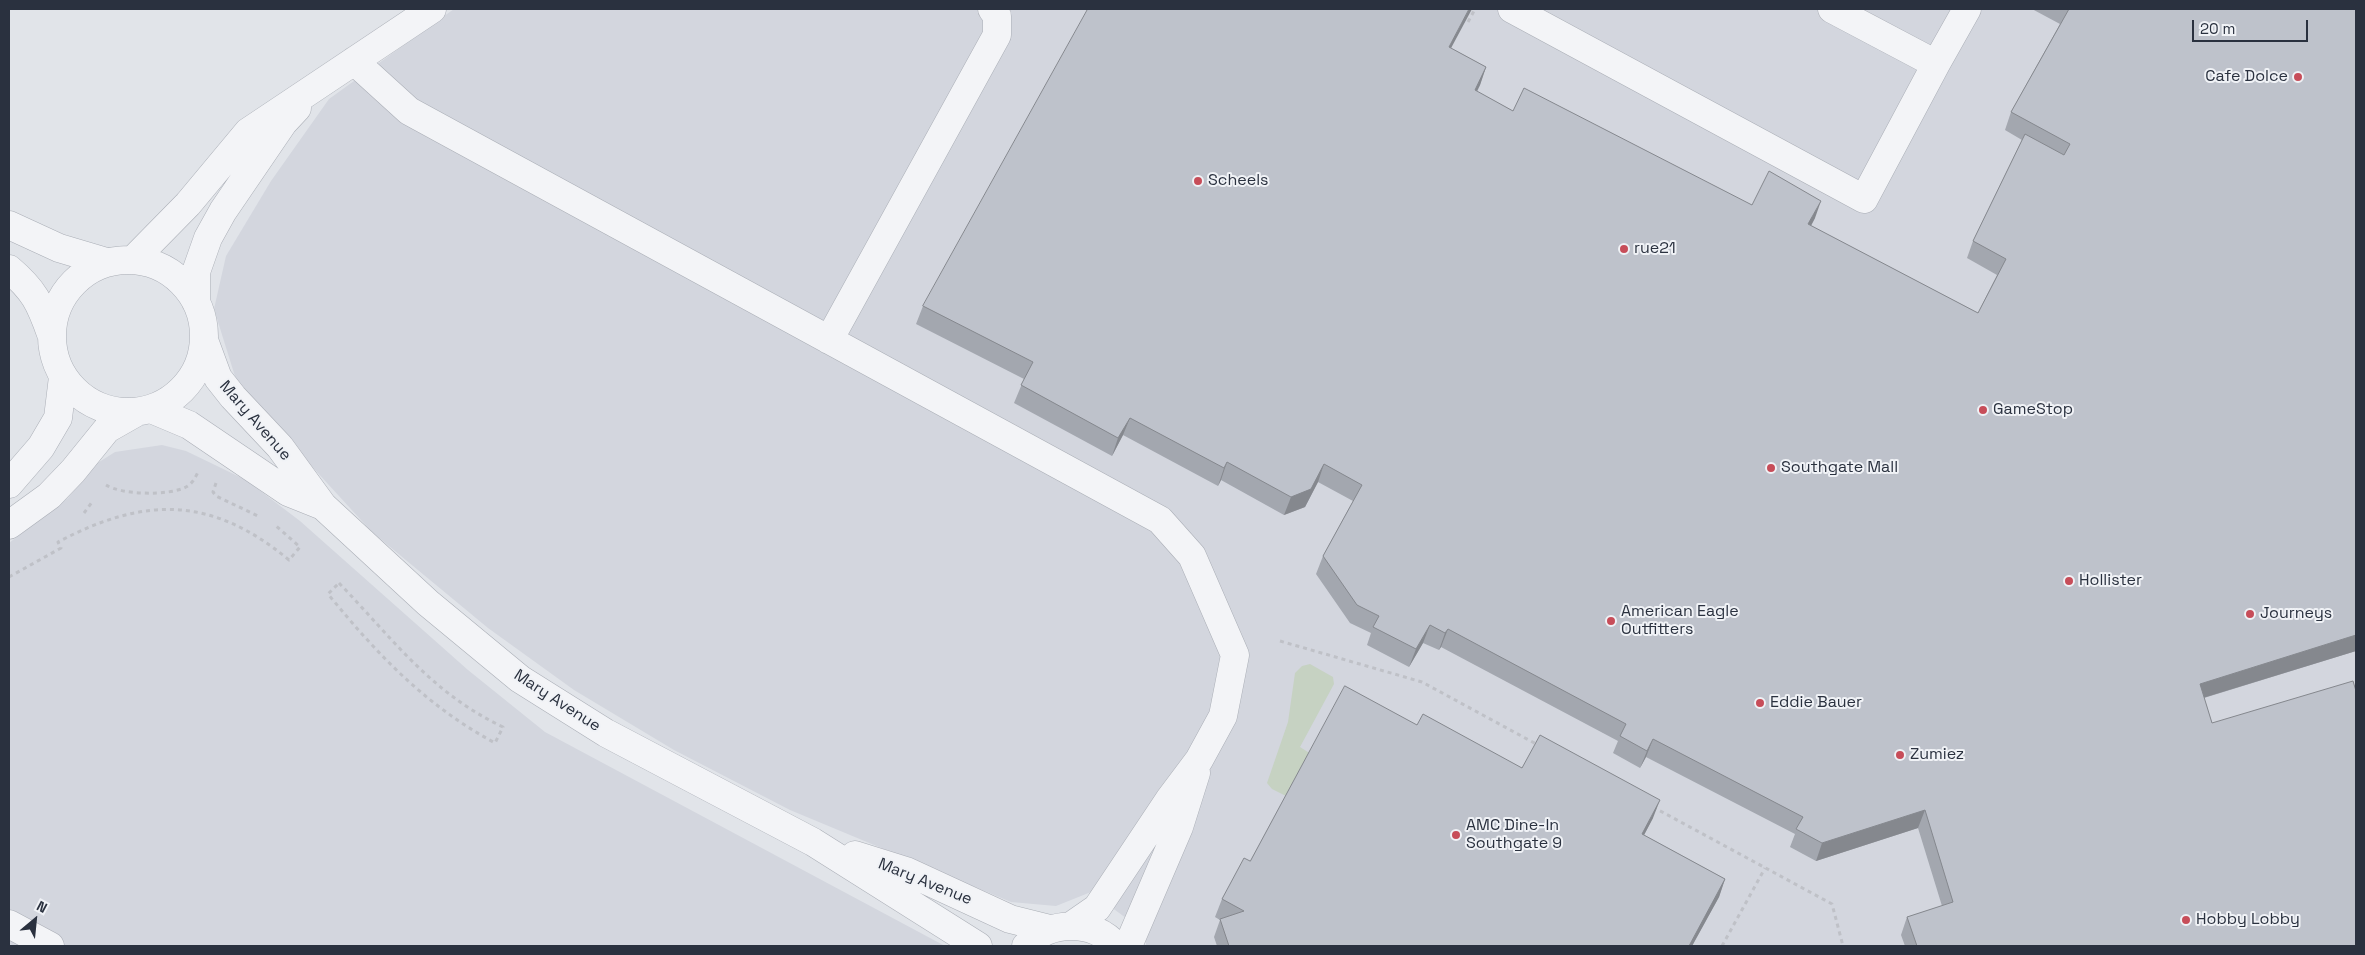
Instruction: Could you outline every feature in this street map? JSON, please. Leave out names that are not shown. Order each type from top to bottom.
[{"type":"street","points":[[133,260],[188,204],[248,132],[432,9]]},
{"type":"street","points":[[829,340],[997,35],[997,16],[992,9]]},
{"type":"street","points":[[1512,9],[1864,199],[1967,9]]},
{"type":"street","points":[[1832,9],[1936,64]]},
{"type":"street","points":[[196,302],[196,272],[208,238],[223,211],[283,123],[316,86],[354,60]]},
{"type":"street","points":[[354,60],[409,111],[1160,520],[1192,556],[1235,655],[1223,716],[1200,760],[1169,800],[1097,908],[1061,927],[1033,938],[1026,946]]},
{"type":"street","points":[[9,225],[59,248],[106,262],[133,260],[159,266],[181,281],[196,302],[203,320],[204,340],[200,363],[188,383],[172,399],[107,429],[73,471],[49,496],[9,525]]},
{"type":"street","points":[[51,334],[56,310],[67,289],[85,272],[106,262]]},
{"type":"street","points":[[9,269],[28,285],[40,301],[51,334],[54,358],[64,377],[77,393],[96,405],[116,412],[144,411]]},
{"type":"street","name":"Mary Avenue","points":[[204,340],[218,378],[280,448],[323,506],[428,603],[520,679],[606,733],[804,837],[978,946]]},
{"type":"street","points":[[9,484],[41,447],[58,418],[64,377]]},
{"type":"street","name":"Mary Avenue","points":[[144,411],[189,425],[288,492],[323,506]]},
{"type":"street","points":[[1128,946],[1185,813],[1200,760]]},
{"type":"street","name":"Mary Avenue","points":[[804,837],[906,871],[1010,919],[1092,930],[1111,940],[1116,946]]},
{"type":"street","points":[[9,924],[50,946]]},
{"type":"path","points":[[1468,22],[1475,9]]},
{"type":"path","points":[[104,484],[123,492],[175,490],[191,484],[201,468]]},
{"type":"path","points":[[219,477],[213,492],[216,496],[265,519]]},
{"type":"path","points":[[76,517],[90,507],[92,502],[90,498]]},
{"type":"path","points":[[9,577],[61,548],[58,542],[73,533],[119,515],[143,511],[191,510],[210,514],[257,536],[289,560],[300,547],[272,523]]},
{"type":"path","points":[[339,583],[408,660],[470,709],[503,727],[495,743],[456,722],[417,691],[381,656],[328,594],[339,583]]},
{"type":"path","points":[[1280,641],[1422,682],[1542,747]]},
{"type":"path","points":[[1645,803],[1832,904],[1843,946]]},
{"type":"path","points":[[1722,946],[1765,868]]},
{"type":"shaded area","name":"Southgate Mall","points":[[454,9],[2356,9],[2356,946],[1146,946],[1146,933],[1091,892],[1056,906],[1011,902],[790,810],[674,750],[574,690],[488,628],[372,532],[238,386],[214,309],[226,256],[271,181],[329,99]]},
{"type":"shaded area","points":[[162,445],[186,451],[246,480],[300,521],[468,670],[545,732],[945,946],[9,946],[9,543],[68,498],[96,464],[115,452]]},
{"type":"green space","points":[[1310,664],[1333,677],[1334,684],[1300,747],[1311,754],[1288,797],[1272,789],[1267,783],[1288,722],[1295,673],[1302,666]]},
{"type":"building","name":"Southgate Mall","points":[[1088,9],[1469,9],[1449,47],[1486,67],[1475,90],[1513,111],[1524,88],[1752,205],[1769,171],[1821,201],[1808,224],[1978,313],[2006,259],[1973,241],[2025,134],[2064,155],[2070,144],[2011,112],[2069,9],[2356,9],[2356,635],[2200,684],[2212,723],[2353,681],[2356,691],[2356,946],[1917,946],[1907,917],[1953,902],[1925,810],[1822,843],[1796,829],[1803,817],[1653,739],[1647,751],[1620,736],[1626,724],[1448,629],[1445,633],[1430,625],[1416,649],[1373,627],[1379,616],[1357,605],[1323,556],[1362,485],[1324,464],[1311,489],[1291,497],[1227,462],[1224,468],[1130,418],[1118,438],[1021,385],[1033,362],[923,306]]},
{"type":"building","name":"AMC Dine-In Southgate 9","points":[[1345,686],[1417,725],[1423,714],[1522,768],[1540,735],[1660,800],[1642,834],[1725,879],[1689,946],[1229,946],[1220,919],[1244,911],[1222,899],[1244,858],[1250,861]]},
{"type":"place","name":"Cafe Dolce","points":[[2298,77]]},
{"type":"place","name":"Scheels","points":[[1198,181]]},
{"type":"place","name":"rue21","points":[[1624,249]]},
{"type":"place","name":"GameStop","points":[[1983,410]]},
{"type":"place","name":"Southgate Mall","points":[[1771,468]]},
{"type":"place","name":"Hollister","points":[[2069,581]]},
{"type":"place","name":"Journeys","points":[[2250,614]]},
{"type":"place","name":"American Eagle Outfitters","points":[[1611,621]]},
{"type":"place","name":"Eddie Bauer","points":[[1760,703]]},
{"type":"place","name":"Zumiez","points":[[1900,755]]},
{"type":"place","name":"AMC Dine-In Southgate 9","points":[[1456,835]]},
{"type":"place","name":"Hobby Lobby","points":[[2186,920]]}]
